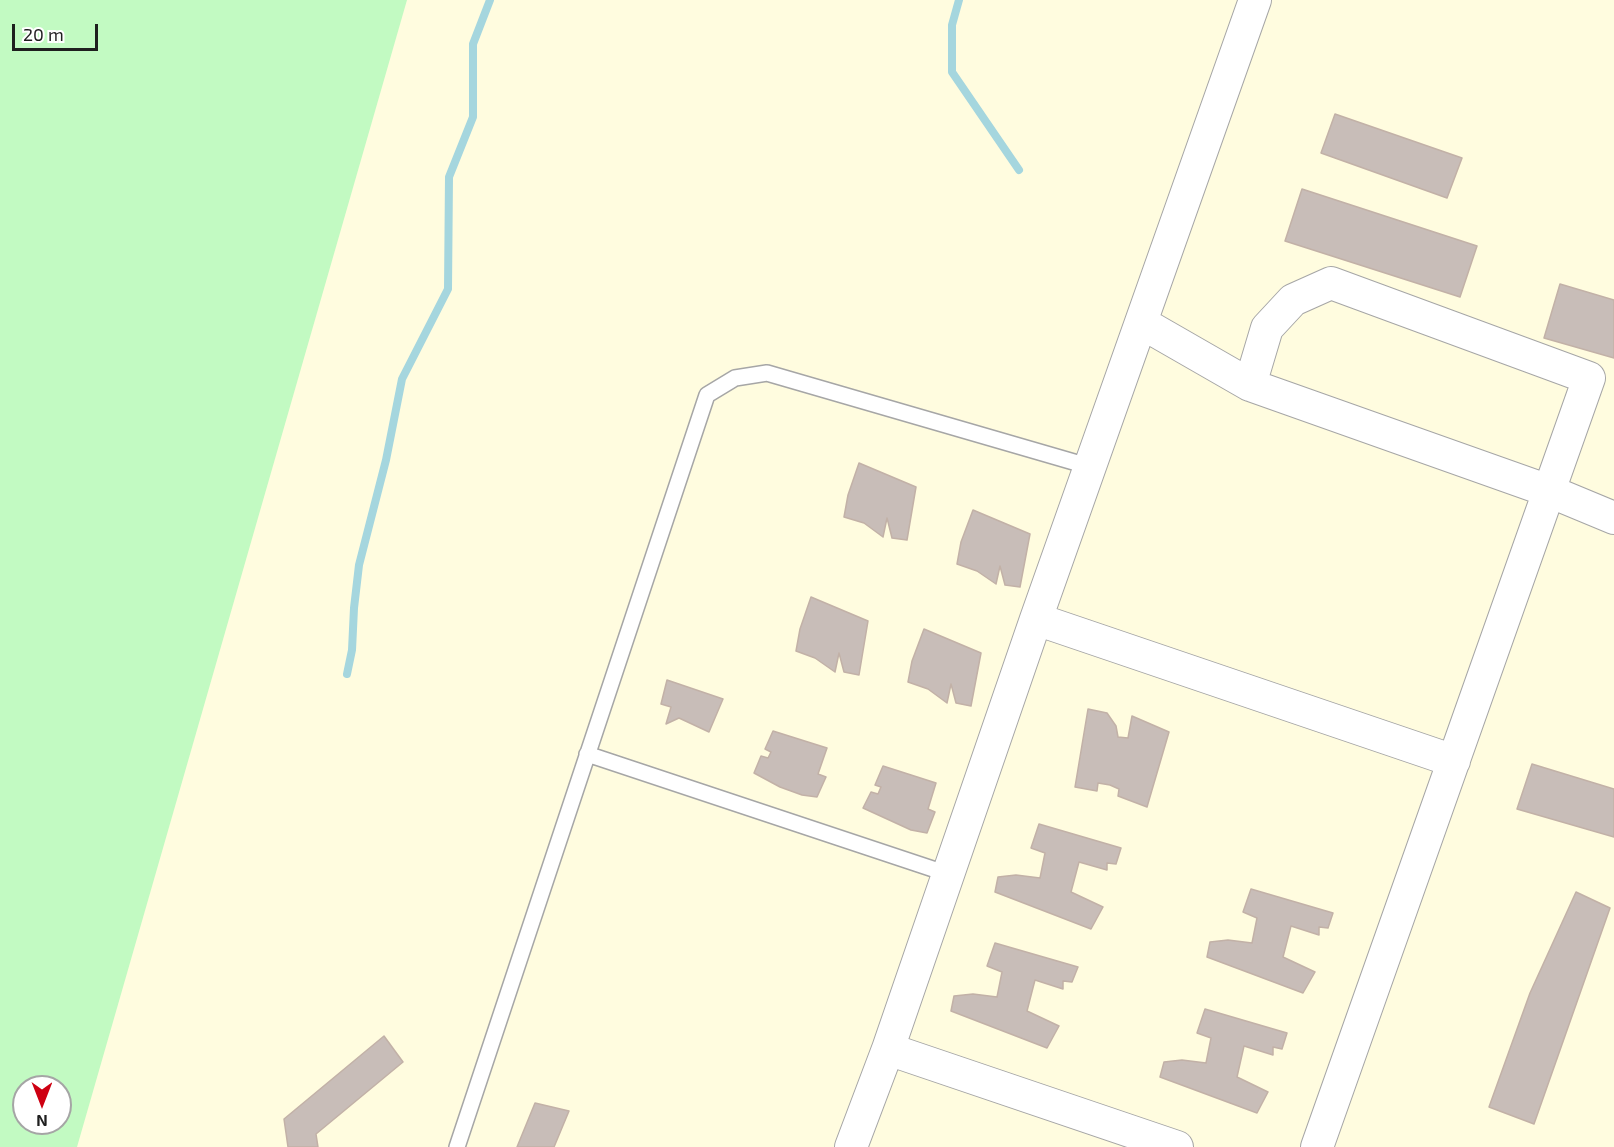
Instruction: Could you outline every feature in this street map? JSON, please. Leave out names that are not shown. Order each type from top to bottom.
[{"type":"street","points":[[851,1147],[888,1048],[1036,619],[1256,0]]},
{"type":"street","points":[[1250,385],[1267,328],[1293,300],[1332,283],[1589,378],[1317,1147]]},
{"type":"street","points":[[1142,323],[1250,385],[1549,491],[1614,518]]},
{"type":"street","points":[[1036,619],[1454,761]]},
{"type":"street","points":[[888,1048],[1177,1147]]},
{"type":"lane","points":[[457,1147],[707,395],[735,378],[766,373],[1090,467]]},
{"type":"lane","points":[[587,754],[948,874]]},
{"type":"shaded area","points":[[0,0],[1614,0],[1614,1147],[0,1147]]},
{"type":"green space","points":[[0,0],[407,0],[77,1147],[0,1147]]},
{"type":"building","points":[[1335,114],[1462,158],[1447,198],[1321,153]]},
{"type":"building","points":[[1302,189],[1477,246],[1460,297],[1285,241]]},
{"type":"building","points":[[1560,284],[1614,300],[1614,358],[1544,338]]},
{"type":"building","points":[[859,463],[916,487],[907,540],[892,538],[887,518],[883,537],[864,523],[844,517],[848,495]]},
{"type":"building","points":[[973,510],[1030,534],[1020,587],[1005,585],[1000,566],[996,584],[977,571],[957,564],[961,542]]},
{"type":"building","points":[[811,597],[868,621],[859,675],[844,672],[839,653],[835,672],[815,658],[796,651],[800,629]]},
{"type":"building","points":[[924,629],[981,653],[971,706],[956,703],[951,684],[947,703],[928,689],[908,682],[912,661]]},
{"type":"building","points":[[667,680],[723,699],[709,732],[679,718],[666,724],[671,707],[661,704]]},
{"type":"building","points":[[1088,709],[1107,713],[1116,726],[1118,737],[1128,738],[1132,716],[1169,732],[1147,807],[1118,796],[1119,789],[1110,785],[1098,783],[1097,791],[1075,787]]},
{"type":"building","points":[[773,731],[827,748],[818,774],[826,777],[817,797],[802,795],[780,787],[754,773],[761,756],[768,758],[771,752],[765,749]]},
{"type":"building","points":[[1532,764],[1614,789],[1614,837],[1517,809]]},
{"type":"building","points":[[883,766],[936,783],[928,809],[935,812],[927,833],[911,830],[863,808],[871,792],[878,794],[881,787],[875,785]]},
{"type":"building","points":[[1039,824],[1121,848],[1116,864],[1107,863],[1107,870],[1079,862],[1071,892],[1103,907],[1091,929],[995,892],[998,877],[1016,875],[1040,878],[1045,853],[1031,848]]},
{"type":"building","points":[[1251,889],[1333,913],[1328,928],[1319,927],[1319,935],[1291,926],[1283,957],[1315,972],[1303,993],[1207,957],[1210,942],[1228,940],[1252,943],[1257,918],[1243,912]]},
{"type":"building","points":[[1576,892],[1610,908],[1534,1124],[1489,1107],[1530,993]]},
{"type":"building","points":[[995,943],[1078,967],[1072,982],[1063,981],[1063,989],[1035,980],[1027,1011],[1059,1026],[1047,1048],[951,1011],[954,996],[973,994],[997,997],[1002,972],[987,966]]},
{"type":"building","points":[[1205,1009],[1287,1033],[1282,1049],[1273,1047],[1273,1055],[1244,1046],[1237,1077],[1268,1092],[1257,1113],[1160,1077],[1164,1062],[1182,1060],[1206,1063],[1211,1038],[1197,1033]]},
{"type":"building","points":[[384,1036],[403,1062],[316,1134],[318,1147],[288,1147],[284,1119]]},
{"type":"building","points":[[535,1103],[569,1111],[554,1147],[517,1147]]},
{"type":"waterway","points":[[347,674],[352,650],[359,565],[386,460],[402,379],[448,289],[449,177],[473,117],[473,44],[490,0]]},
{"type":"waterway","points":[[959,0],[952,25],[952,72],[1019,170]]}]
